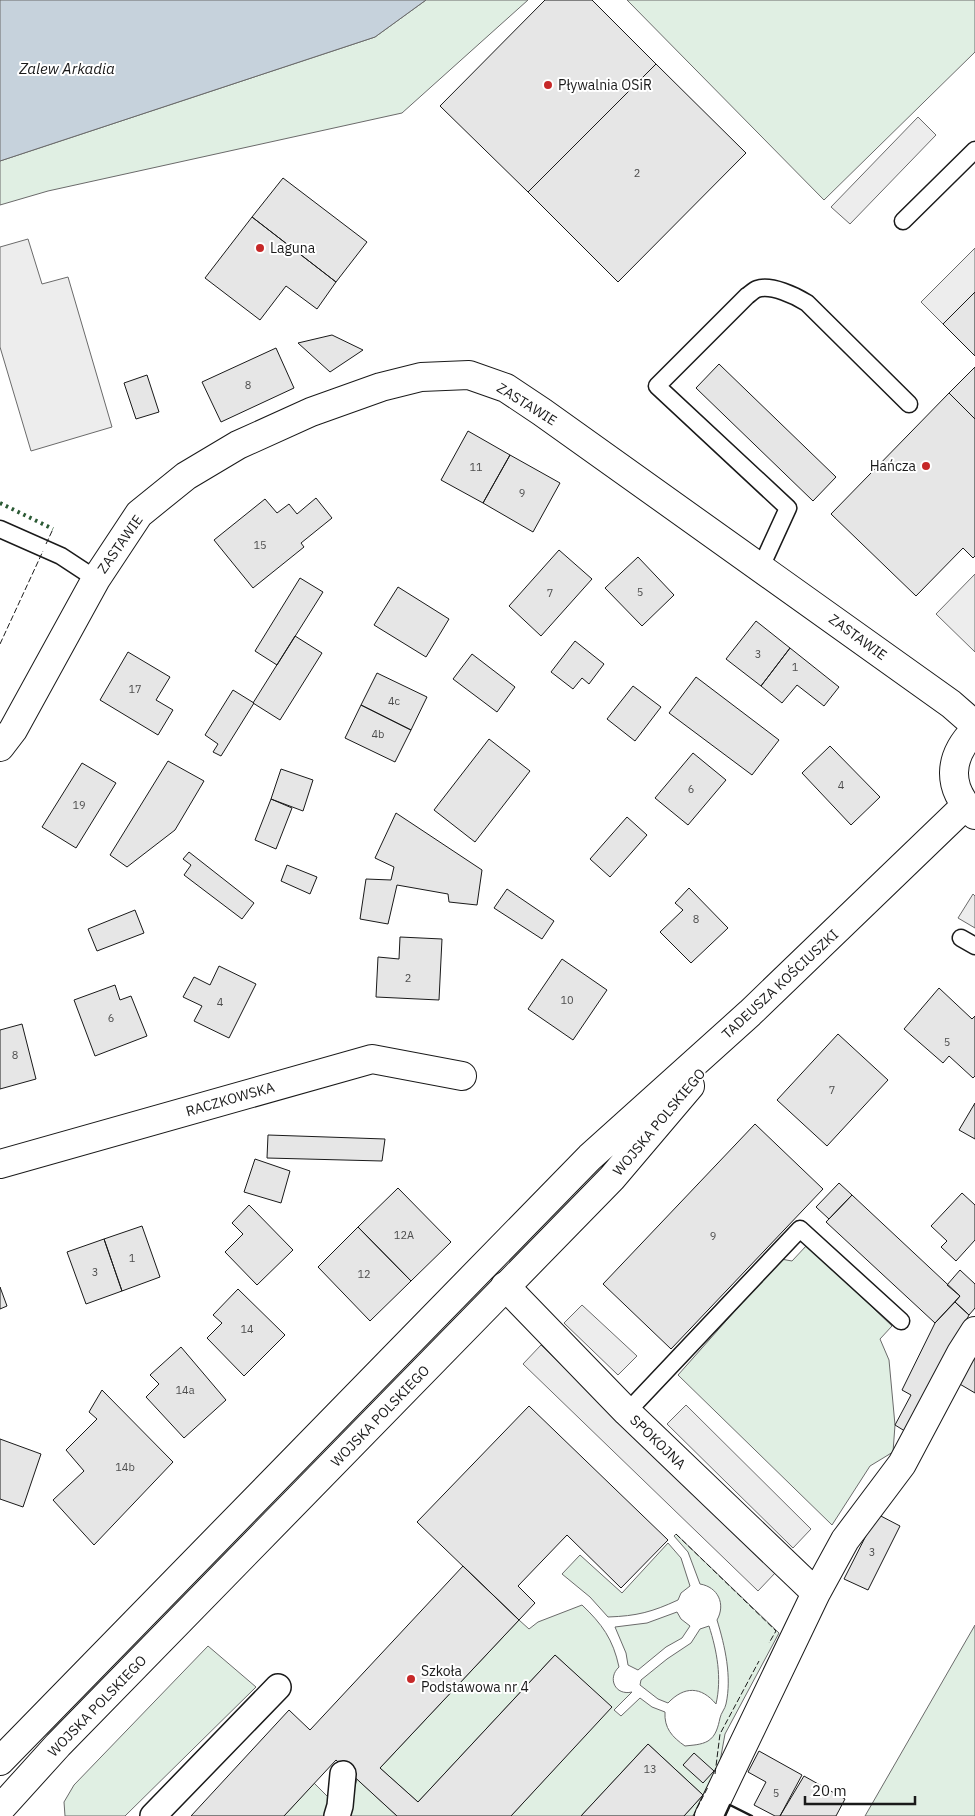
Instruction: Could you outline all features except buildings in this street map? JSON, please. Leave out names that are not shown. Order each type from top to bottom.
[{"type":"street","name":"ZASTAWIE","points":[[0,747],[13,730],[96,579],[139,514],[186,476],[238,445],[311,412],[381,387],[420,377],[469,375],[506,388],[761,567],[951,704],[975,725]]},
{"type":"street","points":[[970,811],[957,791],[954,774],[956,757],[964,741],[975,730]]},
{"type":"street","name":"TADEUSZA KOŚCIUSZKI","points":[[0,1761],[590,1157],[750,1014],[970,811]]},
{"type":"street","name":"WOJSKA POLSKIEGO","points":[[0,1809],[58,1745],[624,1166],[750,1014]]},
{"type":"street","name":"RACZKOWSKA","points":[[0,1164],[372,1059],[462,1076]]},
{"type":"street","name":"SPOKOJNA","points":[[505,1286],[627,1412],[816,1593]]},
{"type":"street","points":[[709,1816],[816,1593],[845,1540],[902,1464],[960,1353],[975,1331]]},
{"type":"street","points":[[153,1816],[278,1687]]},
{"type":"street","points":[[337,1816],[340,1806],[343,1774]]},
{"type":"lane","points":[[903,221],[975,150]]},
{"type":"lane","points":[[761,567],[788,508],[657,386],[747,296],[757,288],[768,288],[794,295],[807,303],[909,404]]},
{"type":"lane","points":[[0,529],[61,556],[96,579]]},
{"type":"lane","points":[[961,938],[975,946]]},
{"type":"lane","points":[[627,1412],[800,1229],[901,1322]]},
{"type":"green space","points":[[426,0],[528,0],[402,113],[48,191],[0,205],[0,161],[375,37]]},
{"type":"green space","points":[[627,0],[975,0],[975,52],[824,200]]},
{"type":"green space","points":[[807,1245],[892,1326],[880,1339],[889,1360],[895,1425],[893,1452],[870,1466],[832,1525],[678,1375],[781,1259],[792,1261]]},
{"type":"green space","points":[[676,1534],[779,1633],[725,1734],[717,1778],[696,1816],[684,1816],[703,1795],[648,1744],[581,1816],[511,1816],[611,1707],[555,1655],[418,1802],[380,1768],[519,1620],[529,1629],[538,1622],[582,1605],[601,1626],[614,1648],[619,1667],[615,1671],[613,1681],[617,1689],[626,1693],[632,1692],[614,1710],[621,1716],[640,1698],[652,1707],[665,1712],[667,1727],[676,1739],[685,1746],[697,1745],[711,1739],[715,1734],[728,1694],[727,1662],[717,1620],[721,1608],[720,1602],[716,1592],[700,1584],[688,1552],[674,1536]]},
{"type":"green space","points":[[668,1543],[681,1558],[690,1586],[681,1593],[678,1600],[660,1608],[628,1616],[608,1617],[590,1597],[562,1574],[580,1555],[622,1593]]},
{"type":"green space","points":[[677,1612],[681,1619],[690,1626],[682,1638],[666,1647],[638,1670],[628,1665],[626,1653],[615,1627],[647,1623]]},
{"type":"green space","points":[[975,1625],[975,1816],[865,1816]]},
{"type":"green space","points":[[709,1626],[718,1665],[719,1684],[716,1704],[704,1694],[692,1690],[680,1693],[668,1703],[658,1699],[640,1685],[641,1680],[691,1643],[700,1629]]},
{"type":"green space","points":[[208,1646],[256,1687],[125,1816],[65,1816],[64,1802],[74,1785]]},
{"type":"green space","points":[[357,1779],[397,1816],[346,1816]]},
{"type":"green space","points":[[314,1783],[331,1800],[325,1816],[284,1816]]},
{"type":"shaded area","points":[[918,117],[936,135],[850,224],[831,207]]},
{"type":"shaded area","points":[[28,239],[42,284],[68,277],[112,427],[31,451],[0,347],[0,247]]},
{"type":"shaded area","points":[[975,248],[975,292],[943,324],[921,302]]},
{"type":"shaded area","points":[[975,574],[975,652],[936,614]]},
{"type":"shaded area","points":[[973,894],[975,896],[975,928],[958,918]]},
{"type":"shaded area","points":[[582,1305],[637,1356],[618,1375],[564,1323]]},
{"type":"shaded area","points":[[541,1345],[776,1572],[758,1591],[523,1364]]},
{"type":"shaded area","points":[[686,1405],[811,1529],[793,1548],[667,1424]]},
{"type":"water","name":"Zalew Arkadia","points":[[0,0],[426,0],[375,37],[0,161]]},
{"type":"hedge","points":[[0,503],[53,529]]},
{"type":"fence","points":[[46,544],[53,529]]},
{"type":"fence","points":[[0,644],[43,551]]},
{"type":"fence","points":[[676,1534],[776,1631],[769,1643]]},
{"type":"fence","points":[[715,1774],[720,1734],[759,1661]]},
{"type":"fence","points":[[693,1816],[708,1787]]},
{"type":"wall","points":[[725,1816],[730,1805],[752,1816]]},
{"type":"place","name":"Pływalnia OSiR","points":[[548,85]]},
{"type":"place","name":"Laguna","points":[[260,248]]},
{"type":"place","name":"Hańcza","points":[[926,466]]},
{"type":"place","name":"Szkoła Podstawowa nr 4","points":[[411,1679]]}]
